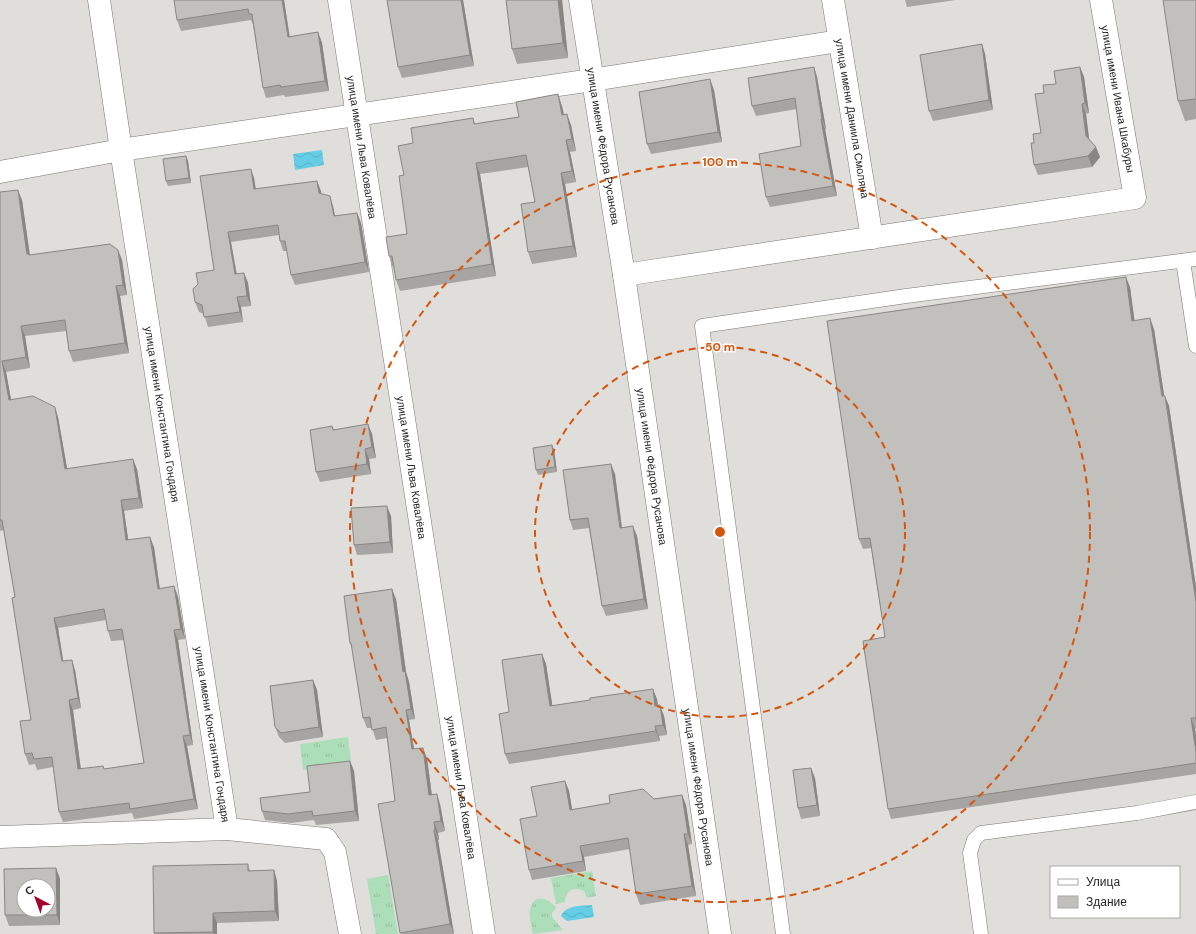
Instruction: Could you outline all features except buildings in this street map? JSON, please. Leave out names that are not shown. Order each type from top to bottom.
[{"type":"street","name":"улица имени Константина Гондаря","points":[[99,0],[121,150],[228,829]]},
{"type":"street","name":"улица имени Льва Ковалёва","points":[[340,0],[484,934]]},
{"type":"street","name":"улица имени Фёдора Русанова","points":[[580,0],[624,274],[720,934]]},
{"type":"street","name":"улица имени Даниила Смоляна","points":[[833,0],[872,238]]},
{"type":"street","name":"улица имени Ивана Шкабуры","points":[[872,238],[1135,198],[1101,0]]},
{"type":"street","points":[[0,172],[121,150],[592,80],[839,41]]},
{"type":"street","points":[[624,274],[872,238]]},
{"type":"street","points":[[0,837],[228,829],[326,839],[334,852],[350,934]]},
{"type":"lane","points":[[783,934],[702,326],[906,296],[1189,260],[1196,346]]},
{"type":"lane","points":[[981,934],[970,853],[974,840],[981,833],[1137,813],[1196,802]]},
{"type":"green space","points":[[348,737],[351,763],[303,770],[300,744]]},
{"type":"green space","points":[[592,871],[596,896],[587,898],[584,891],[574,889],[568,892],[565,902],[556,904],[551,878]]},
{"type":"green space","points":[[388,875],[398,934],[376,934],[367,879]]},
{"type":"green space","points":[[537,899],[548,900],[556,908],[552,913],[552,917],[563,930],[533,934],[530,920],[530,910],[533,902]]},
{"type":"water","points":[[322,150],[324,165],[295,170],[293,154]]},
{"type":"water","points":[[592,905],[594,917],[567,921],[561,916],[563,912],[570,908]]}]
